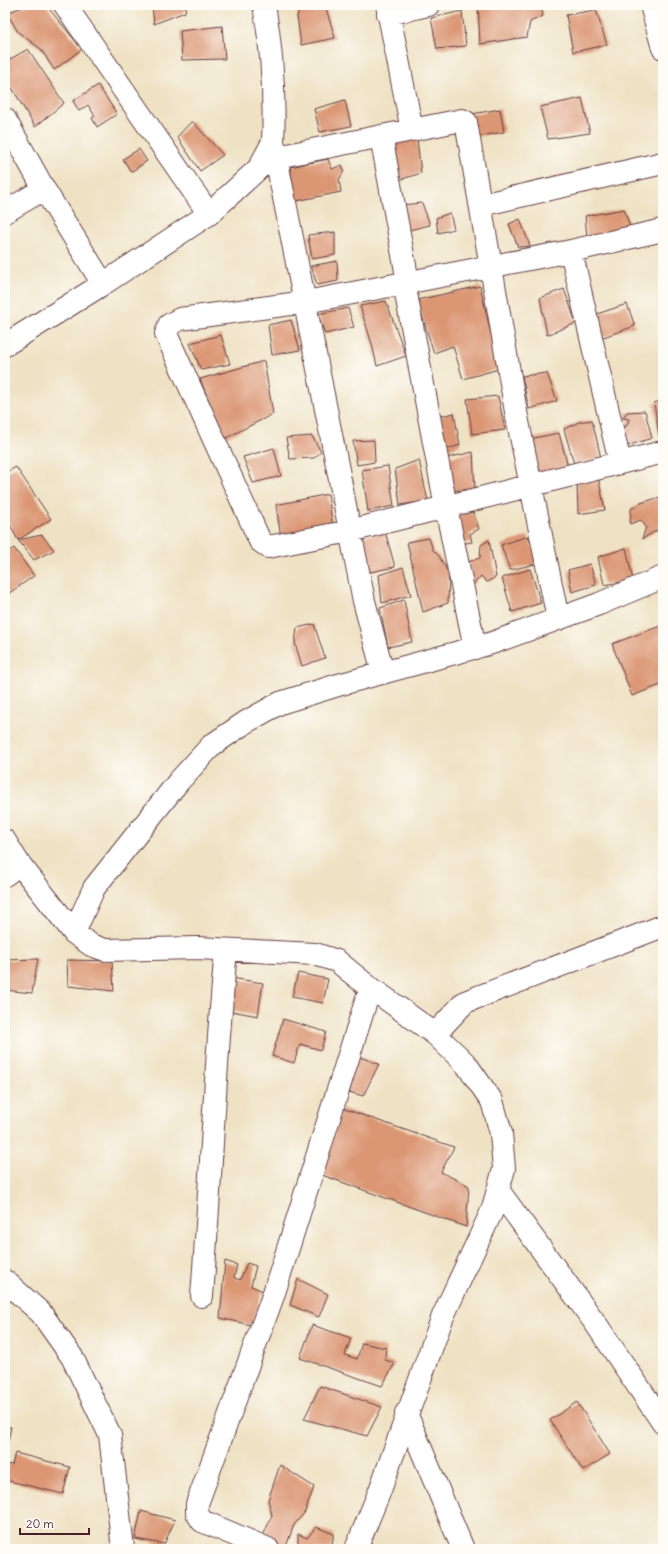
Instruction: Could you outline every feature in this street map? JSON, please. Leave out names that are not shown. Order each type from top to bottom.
[{"type":"street","points":[[65,5],[208,214]]},
{"type":"street","points":[[264,5],[269,33],[275,149],[364,601],[383,673]]},
{"type":"street","points":[[412,130],[388,10],[428,5]]},
{"type":"street","points":[[651,5],[663,48]]},
{"type":"street","points":[[5,119],[44,189],[103,284]]},
{"type":"street","points":[[5,345],[103,284],[208,214],[259,168],[275,149],[381,136],[462,120],[466,122],[516,412],[558,619]]},
{"type":"street","points":[[381,136],[446,507],[476,648]]},
{"type":"street","points":[[481,205],[663,163]]},
{"type":"street","points":[[5,212],[44,189]]},
{"type":"street","points":[[663,230],[571,251],[306,302],[180,319],[169,325],[166,334],[260,541],[268,547],[350,531],[663,452]]},
{"type":"street","points":[[571,251],[620,463]]},
{"type":"street","points":[[74,933],[94,888],[179,781],[212,745],[246,722],[280,704],[383,673],[476,648],[558,619],[663,577]]},
{"type":"street","points":[[5,841],[11,868],[74,933],[91,946],[105,950],[226,950],[315,954],[338,961],[375,992],[435,1034],[466,1064],[492,1101],[501,1133],[504,1169],[492,1211],[443,1316],[356,1549]]},
{"type":"street","points":[[435,1034],[465,1002],[663,926]]},
{"type":"street","points":[[202,1296],[212,1167],[217,1044],[226,950]]},
{"type":"street","points":[[268,1549],[242,1544],[202,1521],[197,1513],[197,1504],[273,1296],[367,998],[375,992]]},
{"type":"street","points":[[498,1190],[596,1324],[663,1423]]},
{"type":"street","points":[[5,1281],[41,1313],[72,1357],[110,1435],[123,1549]]},
{"type":"street","points":[[406,1413],[463,1549]]},
{"type":"building","points":[[27,5],[46,5],[82,49],[54,70],[41,49],[18,32],[7,13]]},
{"type":"building","points":[[152,5],[186,5],[185,12],[154,24]]},
{"type":"building","points":[[301,5],[325,5],[335,38],[301,45],[297,16]]},
{"type":"building","points":[[478,5],[541,5],[543,16],[530,22],[527,37],[480,44]]},
{"type":"building","points":[[596,10],[607,45],[573,52],[566,15]]},
{"type":"building","points":[[462,11],[466,46],[437,49],[431,18]]},
{"type":"building","points":[[222,26],[225,59],[182,60],[180,31]]},
{"type":"building","points":[[28,49],[64,103],[35,127],[5,76],[5,62]]},
{"type":"building","points":[[98,85],[117,114],[97,127],[92,118],[95,116],[88,105],[79,111],[73,101]]},
{"type":"building","points":[[582,98],[590,133],[548,139],[540,107]]},
{"type":"building","points":[[345,100],[351,126],[320,132],[314,109]]},
{"type":"building","points":[[500,109],[504,132],[476,137],[472,114]]},
{"type":"building","points":[[192,121],[223,155],[200,171],[177,137]]},
{"type":"building","points":[[417,139],[421,173],[396,181],[387,143]]},
{"type":"building","points":[[139,149],[147,161],[131,172],[123,159]]},
{"type":"building","points":[[328,159],[332,169],[342,165],[344,171],[339,180],[341,192],[296,201],[290,167]]},
{"type":"building","points":[[422,203],[430,225],[405,231],[401,205]]},
{"type":"building","points":[[624,209],[631,230],[587,237],[585,216]]},
{"type":"building","points":[[450,213],[454,229],[438,233],[436,218]]},
{"type":"building","points":[[520,219],[530,246],[518,247],[509,224]]},
{"type":"building","points":[[335,232],[335,255],[312,259],[308,235]]},
{"type":"building","points":[[337,261],[338,281],[317,285],[311,266]]},
{"type":"building","points":[[480,286],[499,369],[463,379],[453,346],[434,353],[417,300]]},
{"type":"building","points":[[564,289],[576,323],[547,335],[540,298]]},
{"type":"building","points":[[386,301],[406,356],[377,366],[360,306]]},
{"type":"building","points":[[627,304],[635,326],[598,339],[594,315]]},
{"type":"building","points":[[348,308],[354,327],[325,334],[318,314]]},
{"type":"building","points":[[291,320],[300,350],[272,355],[268,325]]},
{"type":"building","points":[[221,335],[230,364],[201,370],[190,343]]},
{"type":"building","points":[[264,361],[273,414],[224,439],[200,379]]},
{"type":"building","points":[[547,373],[557,401],[529,409],[522,376]]},
{"type":"building","points":[[498,396],[505,430],[472,434],[467,399]]},
{"type":"building","points":[[663,400],[663,434],[659,435],[654,403]]},
{"type":"building","points":[[645,411],[652,438],[624,447],[620,432],[627,425],[629,419],[623,418],[627,412]]},
{"type":"building","points":[[454,413],[460,445],[442,451],[437,417]]},
{"type":"building","points":[[592,420],[601,458],[574,464],[564,429],[579,422]]},
{"type":"building","points":[[559,433],[568,467],[536,475],[529,439]]},
{"type":"building","points":[[312,436],[321,452],[314,458],[290,459],[286,438]]},
{"type":"building","points":[[374,440],[375,462],[357,465],[353,441]]},
{"type":"building","points":[[274,448],[281,476],[253,483],[243,457]]},
{"type":"building","points":[[473,452],[475,489],[449,491],[442,459]]},
{"type":"building","points":[[419,460],[428,501],[400,505],[395,469]]},
{"type":"building","points":[[388,466],[394,506],[368,511],[362,470]]},
{"type":"building","points":[[16,467],[51,519],[18,540],[5,516],[5,473]]},
{"type":"building","points":[[598,476],[605,510],[578,514],[577,482]]},
{"type":"building","points":[[328,494],[333,528],[281,538],[276,505]]},
{"type":"building","points":[[660,497],[663,504],[663,525],[642,539],[646,527],[641,520],[630,524],[631,509],[641,503]]},
{"type":"building","points":[[473,512],[479,529],[470,534],[472,542],[460,544],[455,516]]},
{"type":"building","points":[[385,531],[395,567],[370,572],[361,537]]},
{"type":"building","points":[[42,535],[54,550],[34,560],[18,540]]},
{"type":"building","points":[[528,536],[539,563],[510,570],[501,545]]},
{"type":"building","points":[[429,538],[433,550],[439,556],[449,574],[448,603],[423,612],[407,542]]},
{"type":"building","points":[[489,540],[496,577],[487,582],[481,576],[473,585],[468,562],[480,558],[481,545]]},
{"type":"building","points":[[14,548],[34,576],[5,596],[5,554]]},
{"type":"building","points":[[626,548],[633,580],[604,585],[598,557]]},
{"type":"building","points":[[590,564],[596,585],[572,592],[568,570]]},
{"type":"building","points":[[403,567],[411,595],[382,603],[379,575]]},
{"type":"building","points":[[530,569],[541,603],[512,612],[502,578]]},
{"type":"building","points":[[404,600],[412,642],[388,647],[380,608]]},
{"type":"building","points":[[314,624],[325,658],[302,666],[295,643],[297,628]]},
{"type":"building","points":[[663,625],[663,684],[632,696],[612,644]]},
{"type":"building","points":[[38,959],[32,993],[5,990],[5,960]]},
{"type":"building","points":[[67,960],[112,961],[114,991],[68,986]]},
{"type":"building","points":[[298,973],[328,979],[323,1003],[292,997]]},
{"type":"building","points":[[231,978],[263,983],[258,1016],[226,1010]]},
{"type":"building","points":[[283,1019],[326,1032],[321,1050],[300,1044],[294,1063],[272,1056]]},
{"type":"building","points":[[349,1053],[379,1064],[363,1096],[338,1089]]},
{"type":"building","points":[[342,1108],[454,1147],[441,1172],[469,1186],[466,1227],[322,1175]]},
{"type":"building","points":[[225,1261],[237,1265],[234,1278],[240,1280],[247,1263],[256,1266],[251,1286],[263,1291],[251,1325],[220,1318]]},
{"type":"building","points":[[298,1279],[328,1294],[319,1317],[290,1305]]},
{"type":"building","points":[[312,1325],[351,1338],[345,1355],[357,1359],[362,1343],[386,1348],[385,1360],[395,1363],[382,1386],[300,1358]]},
{"type":"building","points":[[320,1386],[382,1407],[367,1436],[304,1419]]},
{"type":"building","points":[[577,1402],[610,1454],[583,1471],[550,1420]]},
{"type":"building","points":[[5,1426],[11,1427],[6,1451],[5,1451]]},
{"type":"building","points":[[15,1453],[70,1467],[63,1494],[5,1480],[5,1464],[12,1465]]},
{"type":"building","points":[[280,1465],[314,1487],[305,1512],[294,1525],[285,1549],[261,1541],[272,1515],[268,1500]]},
{"type":"building","points":[[141,1511],[175,1520],[164,1544],[135,1539]]},
{"type":"building","points":[[316,1527],[334,1534],[331,1549],[298,1549],[298,1534],[307,1538]]}]
